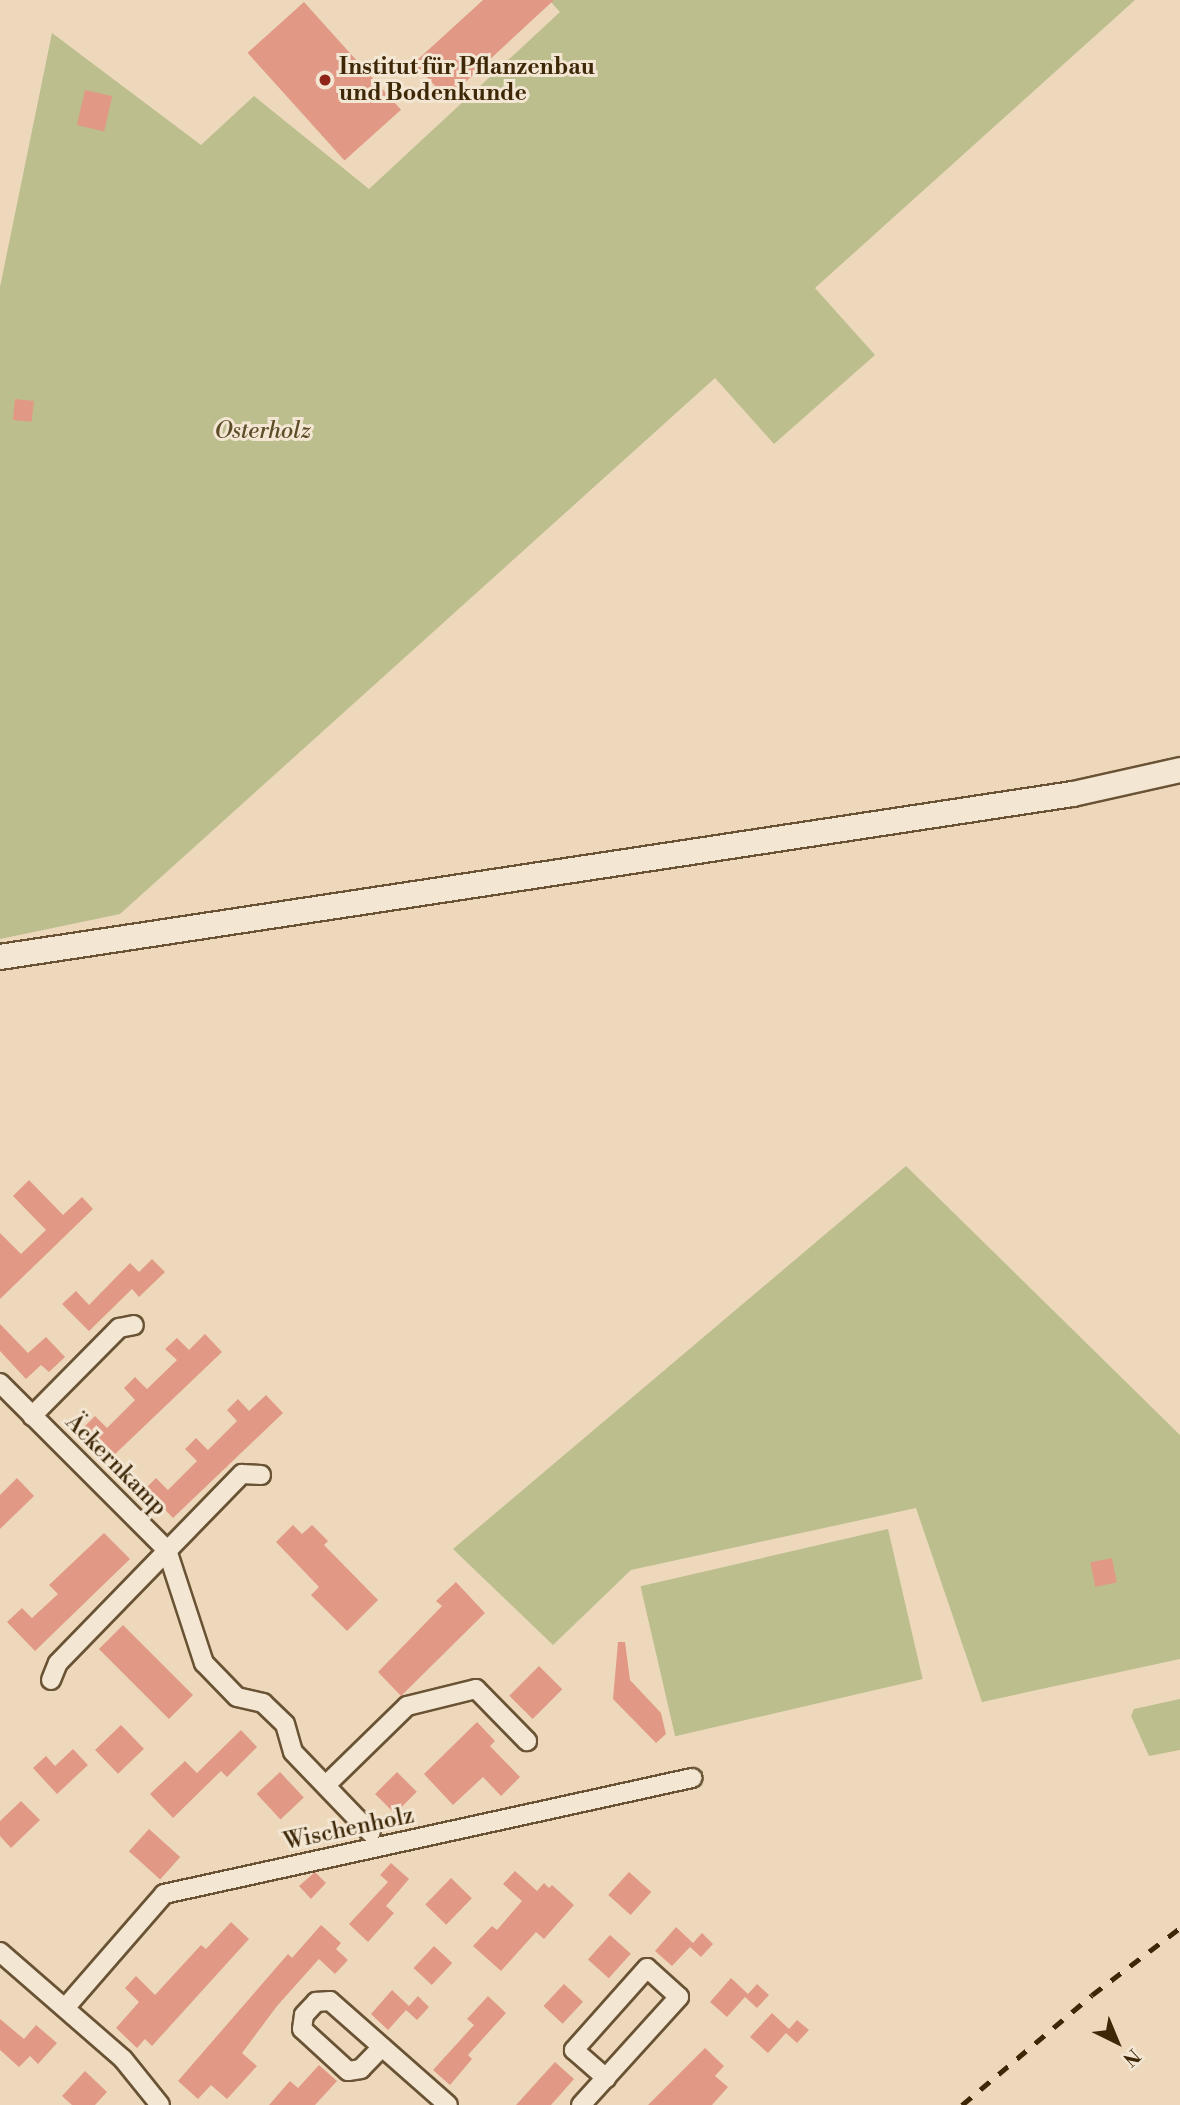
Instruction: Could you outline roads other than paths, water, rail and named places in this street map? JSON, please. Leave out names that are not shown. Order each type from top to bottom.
[{"type":"main road","points":[[0,957],[1073,794],[1180,770]]},
{"type":"street","name":"Äckernkamp","points":[[32,1416],[118,1328],[134,1325]]},
{"type":"street","name":"Äckernkamp","points":[[0,1383],[167,1550],[204,1663],[237,1697],[263,1703],[285,1724],[293,1752],[371,1833]]},
{"type":"street","name":"Äckernkamp","points":[[51,1680],[58,1663],[242,1475],[261,1475]]},
{"type":"street","points":[[326,1785],[407,1706],[476,1689],[527,1741]]},
{"type":"street","name":"Wischenholz","points":[[65,2008],[164,1894],[692,1778]]},
{"type":"street","points":[[0,1952],[123,2059],[160,2105]]},
{"type":"street","points":[[582,2105],[679,1997],[647,1968],[574,2050],[606,2078]]},
{"type":"street","points":[[382,2047],[360,2069],[348,2071],[302,2029],[304,2015],[316,2002],[330,2001],[448,2105]]},
{"type":"railway","points":[[962,2105],[1092,1995],[1180,1928]]},
{"type":"place","name":"Institut für Pflanzenbau und Bodenkunde","points":[[325,80]]},
{"type":"park label","name":"Osterholz","points":[[263,431]]}]
